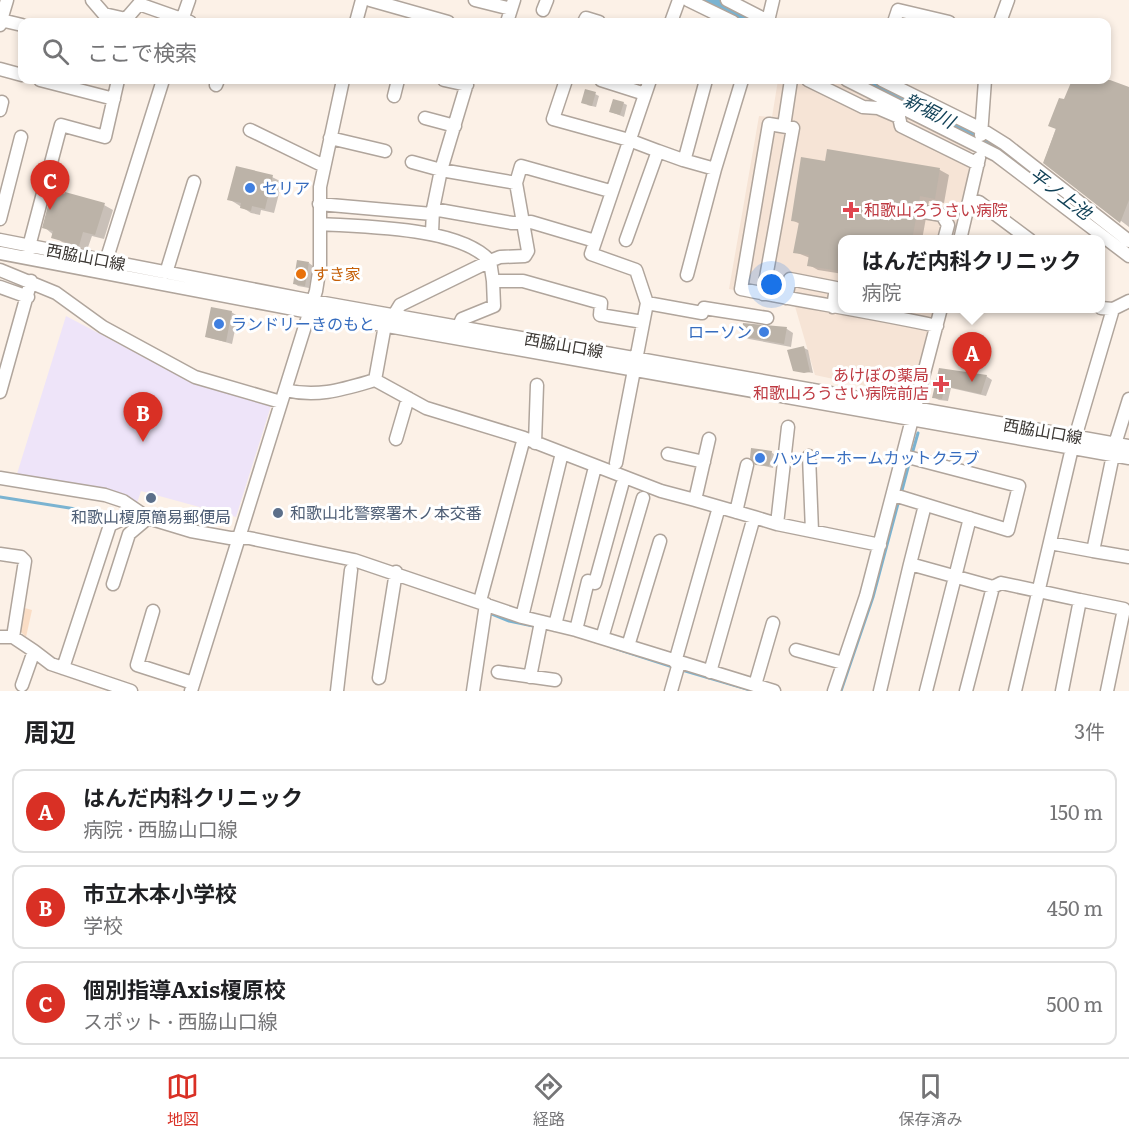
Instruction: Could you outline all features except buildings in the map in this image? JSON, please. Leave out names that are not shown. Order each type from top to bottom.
[{"type":"street","points":[[7,0],[1,22],[18,25]]},
{"type":"street","points":[[92,0],[104,14],[117,18]]},
{"type":"street","points":[[186,18],[189,0]]},
{"type":"street","points":[[357,18],[362,0]]},
{"type":"street","points":[[370,0],[434,18]]},
{"type":"street","points":[[475,0],[513,5]]},
{"type":"street","points":[[672,18],[679,0]]},
{"type":"street","points":[[688,0],[725,18]]},
{"type":"street","points":[[770,18],[774,0]]},
{"type":"street","points":[[1001,18],[1008,0]]},
{"type":"street","points":[[733,1],[762,18]]},
{"type":"street","points":[[128,18],[140,4],[178,18]]},
{"type":"street","points":[[895,18],[898,10],[932,18]]},
{"type":"street","points":[[0,69],[18,74]]},
{"type":"street","points":[[56,84],[114,99]]},
{"type":"street","points":[[27,252],[61,125],[105,136],[117,84]]},
{"type":"street","points":[[106,261],[162,84]]},
{"type":"street","points":[[153,611],[137,665],[192,687],[311,307],[320,266],[319,204],[324,166],[342,84]]},
{"type":"street","points":[[394,96],[397,84]]},
{"type":"street","points":[[432,233],[432,211],[441,170],[467,84]]},
{"type":"street","points":[[565,84],[553,118],[629,140],[715,169]]},
{"type":"street","points":[[614,84],[645,94]]},
{"type":"street","points":[[616,463],[647,303],[636,270],[591,254],[610,191],[649,84]]},
{"type":"street","points":[[683,160],[705,84]]},
{"type":"street","points":[[687,274],[741,84]]},
{"type":"street","points":[[763,294],[788,127],[792,84]]},
{"type":"street","points":[[816,84],[863,107],[879,108],[899,117],[901,126],[978,165]]},
{"type":"street","points":[[856,84],[996,156],[1101,235]]},
{"type":"street","points":[[875,93],[878,84]]},
{"type":"street","points":[[888,84],[981,129],[1005,144],[1129,240]]},
{"type":"street","points":[[961,235],[981,147],[985,84]]},
{"type":"street","points":[[425,118],[455,126]]},
{"type":"street","points":[[788,127],[769,124],[741,289],[838,308]]},
{"type":"street","points":[[250,130],[324,166]]},
{"type":"street","points":[[0,219],[21,137]]},
{"type":"street","points":[[330,138],[385,151]]},
{"type":"street","points":[[626,240],[658,151]]},
{"type":"street","points":[[412,162],[441,170],[516,183]]},
{"type":"street","points":[[394,315],[400,305],[490,261],[500,257],[525,256],[528,251],[516,183],[521,166],[610,191]]},
{"type":"street","points":[[166,273],[194,182]]},
{"type":"street","points":[[970,200],[979,202],[1023,235]]},
{"type":"street","points":[[319,204],[432,211],[523,223],[595,241]]},
{"type":"street","points":[[924,212],[942,215],[948,225],[945,235]]},
{"type":"street","points":[[320,224],[432,233],[482,252],[490,261],[494,306],[462,319],[457,332]]},
{"type":"street","points":[[1105,238],[1129,256]]},
{"type":"street","name":"西脇山口線","points":[[0,240],[27,252],[311,307],[394,315],[457,332]]},
{"type":"street","name":"西脇山口線","points":[[0,253],[27,252],[106,261],[385,325],[457,332],[1114,449],[1129,458]]},
{"type":"street","points":[[0,270],[56,293],[104,327],[195,377],[283,396],[322,395],[375,380],[426,408],[530,440],[615,471],[661,491],[777,524],[880,545]]},
{"type":"street","points":[[786,298],[790,279],[825,285],[836,288],[833,307]]},
{"type":"street","points":[[493,281],[523,280],[601,303],[600,315],[643,322]]},
{"type":"street","points":[[0,392],[31,281]]},
{"type":"street","points":[[0,287],[28,297]]},
{"type":"street","points":[[1015,691],[1107,308],[1129,301]]},
{"type":"street","points":[[647,303],[702,313],[704,308],[767,318]]},
{"type":"street","points":[[866,313],[937,326]]},
{"type":"street","points":[[834,691],[880,545],[899,497],[909,458],[915,414],[939,313]]},
{"type":"street","points":[[375,380],[385,325]]},
{"type":"street","points":[[473,691],[484,607],[530,440],[537,385]]},
{"type":"street","points":[[396,439],[408,398]]},
{"type":"street","points":[[1093,551],[1114,449],[1129,399]]},
{"type":"street","points":[[777,524],[788,427]]},
{"type":"street","points":[[695,500],[709,440]]},
{"type":"street","name":"西脇山口線","points":[[1114,449],[1129,446]]},
{"type":"street","points":[[522,617],[562,453]]},
{"type":"street","points":[[668,454],[704,462]]},
{"type":"street","points":[[809,456],[812,531]]},
{"type":"street","points":[[899,497],[1008,530],[1019,486],[909,458]]},
{"type":"street","points":[[736,512],[747,465]]},
{"type":"street","points":[[555,625],[594,471]]},
{"type":"street","points":[[0,478],[105,495],[123,501],[143,515],[191,531],[354,560],[484,607],[522,617],[540,627],[555,625],[576,630],[628,646],[677,666],[710,672],[738,686],[755,685],[774,691]]},
{"type":"street","points":[[576,630],[588,581],[595,583],[622,485]]},
{"type":"street","points":[[602,638],[643,498]]},
{"type":"street","points":[[880,691],[925,505]]},
{"type":"street","points":[[671,691],[719,507]]},
{"type":"street","points":[[113,584],[129,534],[143,515]]},
{"type":"street","points":[[63,668],[110,525],[143,515]]},
{"type":"street","points":[[710,672],[754,517]]},
{"type":"street","points":[[926,691],[970,518]]},
{"type":"street","points":[[628,646],[660,541]]},
{"type":"street","points":[[1050,543],[1129,557]]},
{"type":"street","points":[[0,554],[21,557],[25,561],[6,637],[34,651],[50,663],[131,691]]},
{"type":"street","points":[[910,564],[993,587],[1001,583],[1126,609],[1107,691]]},
{"type":"street","points":[[337,691],[351,570]]},
{"type":"street","points":[[380,678],[395,576]]},
{"type":"street","points":[[966,691],[993,587]]},
{"type":"street","points":[[1062,691],[1080,600]]},
{"type":"street","points":[[755,685],[773,623]]},
{"type":"street","points":[[530,677],[540,627]]},
{"type":"street","points":[[796,650],[843,663]]},
{"type":"street","points":[[22,685],[34,651]]},
{"type":"street","points":[[498,672],[555,680]]},
{"type":"shaded area","name":"和歌山ろうさい病院","points":[[777,84],[842,84],[971,149],[967,181],[953,235],[838,235],[838,313],[934,313],[912,396],[815,375],[794,303],[729,289],[759,116],[772,117]]},
{"type":"shaded area","points":[[66,316],[191,382],[271,406],[236,517],[141,491],[136,506],[16,477]]},
{"type":"shaded area","points":[[21,607],[32,610],[26,637],[17,628]]},
{"type":"waterway","name":"新堀川","points":[[710,0],[746,18]]},
{"type":"waterway","name":"新堀川","points":[[875,84],[992,143],[1068,200]]},
{"type":"waterway","points":[[912,454],[918,433]]},
{"type":"waterway","points":[[901,494],[910,460]]},
{"type":"waterway","points":[[0,497],[120,516]]},
{"type":"waterway","points":[[841,691],[873,597],[899,500]]},
{"type":"waterway","points":[[487,612],[509,621],[538,627]]},
{"type":"waterway","points":[[611,647],[676,668]]},
{"type":"waterway","points":[[682,670],[750,690]]},
{"type":"place","name":"セリア","points":[[250,188]]},
{"type":"place","name":"個別指導Axis榎原校","points":[[50,210]]},
{"type":"place","name":"和歌山ろうさい病院","points":[[851,210]]},
{"type":"place","name":"すき家","points":[[301,274]]},
{"type":"place","name":"ランドリーきのもと","points":[[219,324]]},
{"type":"place","name":"ローソン","points":[[764,332]]},
{"type":"place","name":"はんだ内科クリニック","points":[[972,382]]},
{"type":"place","name":"あけぼの薬局 和歌山ろうさい病院前店","points":[[941,384]]},
{"type":"place","name":"市立木本小学校","points":[[143,442]]},
{"type":"place","name":"ハッピーホームカットクラブ","points":[[760,458]]},
{"type":"place","name":"和歌山榎原簡易郵便局","points":[[151,498]]},
{"type":"place","name":"和歌山北警察署木ノ本交番","points":[[278,513]]},
{"type":"water label","name":"平ノ上池","points":[[1060,194]]}]
